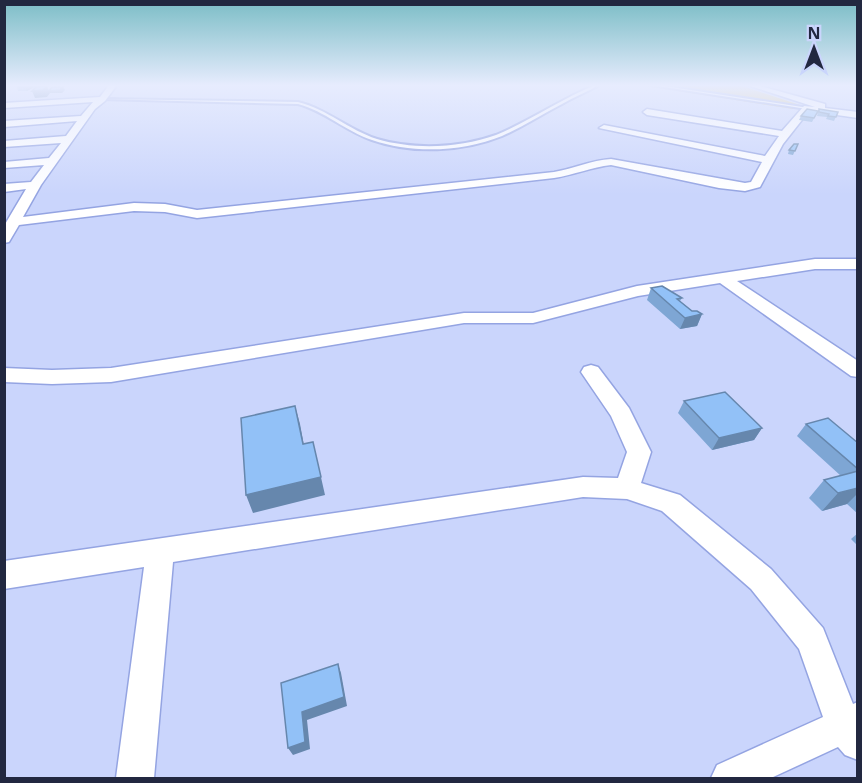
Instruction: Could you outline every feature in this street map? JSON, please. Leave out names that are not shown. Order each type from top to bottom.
[{"type":"street","points":[[4,124],[37,122]]},
{"type":"street","points":[[4,239],[12,219],[81,122]]},
{"type":"street","points":[[707,122],[786,134]]},
{"type":"street","points":[[12,219],[135,207],[165,208],[197,214],[554,175],[574,172],[603,162],[631,164],[719,184],[745,187],[756,184],[768,160],[794,122]]},
{"type":"street","points":[[604,128],[768,160]]},
{"type":"street","points":[[4,144],[69,139]]},
{"type":"street","points":[[4,165],[53,160]]},
{"type":"street","points":[[4,188],[35,185]]},
{"type":"street","points":[[4,375],[52,377],[111,375],[464,318],[533,318],[637,291],[815,264],[858,264]]},
{"type":"street","points":[[723,278],[858,371]]},
{"type":"street","points":[[591,372],[621,414],[639,452],[627,489]]},
{"type":"street","points":[[4,575],[583,487],[627,489],[671,502],[761,579],[812,639],[853,729],[730,778]]},
{"type":"street","points":[[135,778],[160,553]]},
{"type":"lane","points":[[339,122],[361,135],[400,147],[477,142],[499,135],[523,122]]},
{"type":"building","points":[[794,144],[798,144],[795,151],[789,150]]},
{"type":"building","points":[[662,286],[682,298],[677,299],[692,311],[702,314],[685,318],[651,288]]},
{"type":"building","points":[[725,392],[762,428],[719,438],[684,401]]},
{"type":"building","points":[[295,406],[303,444],[313,442],[321,477],[246,495],[241,418]]},
{"type":"building","points":[[828,418],[858,443],[858,469],[806,424]]},
{"type":"building","points":[[858,471],[858,488],[838,493],[824,480]]},
{"type":"building","points":[[338,664],[344,697],[302,712],[305,742],[288,748],[281,683]]}]
